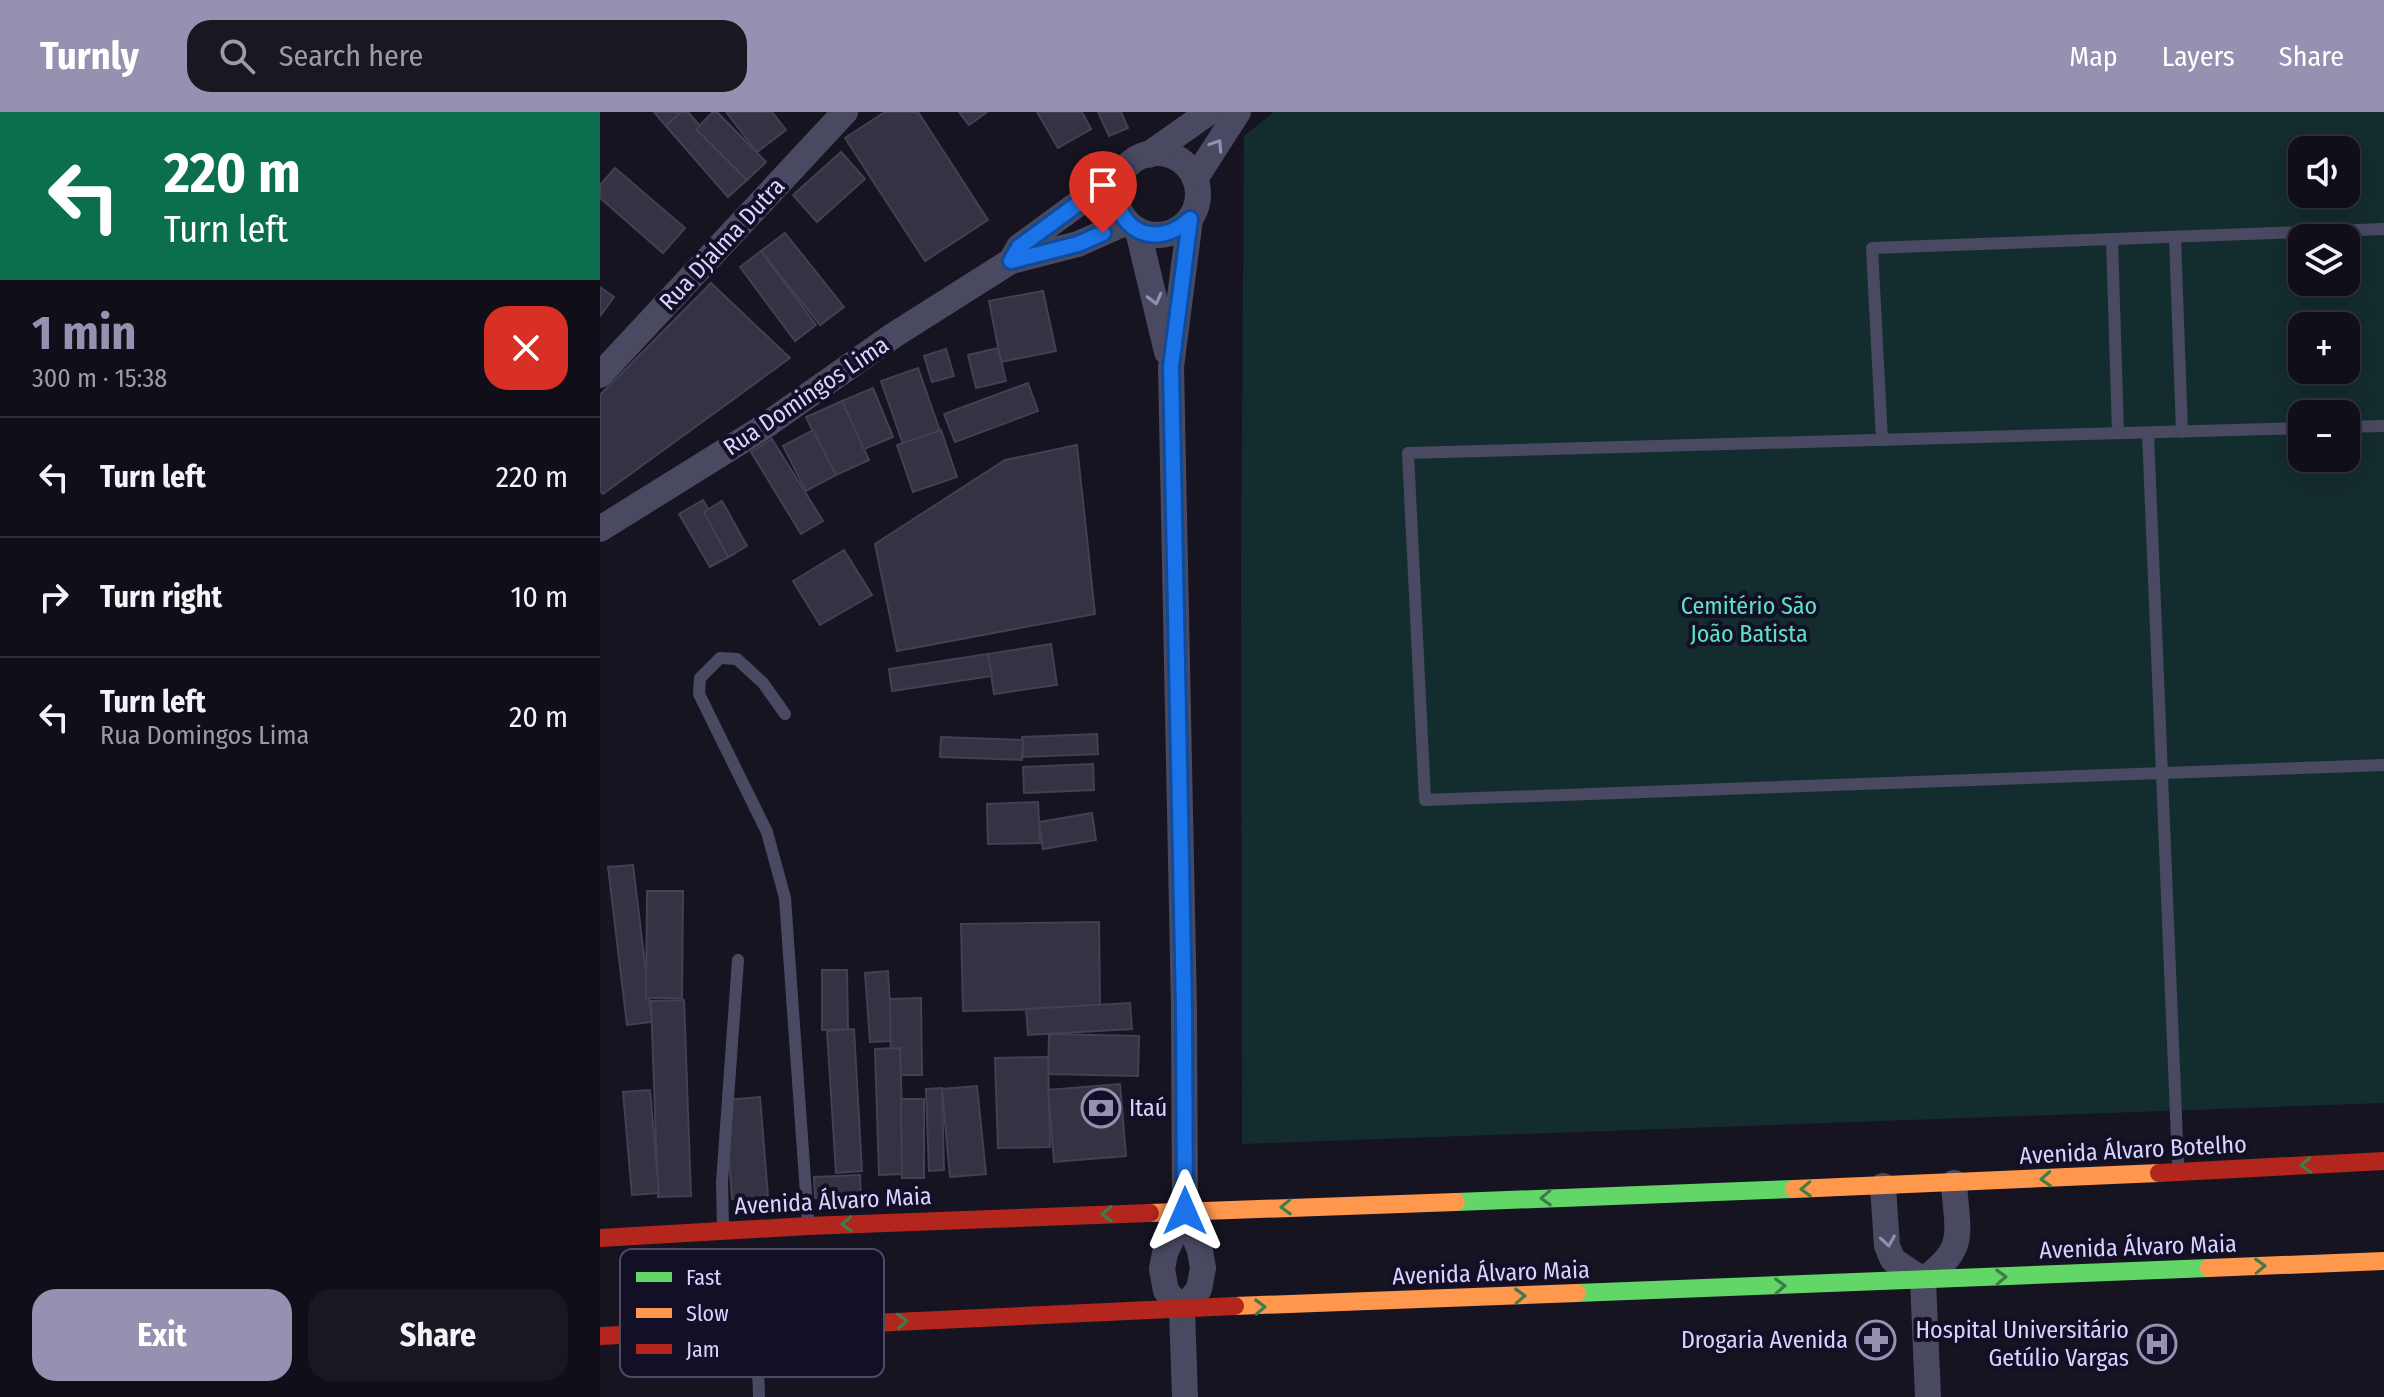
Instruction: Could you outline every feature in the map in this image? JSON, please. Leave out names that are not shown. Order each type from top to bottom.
[{"type":"main road","name":"Avenida Álvaro Botelho","points":[[1883,1186],[2384,1161]]},
{"type":"main road","name":"Avenida Álvaro Maia","points":[[600,1238],[808,1226],[1883,1186]]},
{"type":"main road","name":"Avenida Álvaro Maia","points":[[884,1323],[2384,1261]]},
{"type":"main road","name":"Avenida Álvaro Maia","points":[[600,1336],[620,1335]]},
{"type":"street","name":"Rua Djalma Dutra","points":[[600,375],[845,112]]},
{"type":"street","points":[[1171,367],[1133,227],[1119,210],[1116,197],[1118,182],[1124,170],[1135,160],[1148,155],[1209,112]]},
{"type":"street","points":[[1195,179],[1238,112]]},
{"type":"street","points":[[1133,227],[1152,235],[1166,235],[1180,229],[1197,207],[1195,179],[1188,167],[1177,158],[1163,154],[1148,155]]},
{"type":"street","name":"Rua Domingos Lima","points":[[1011,261],[1019,247],[1124,170]]},
{"type":"street","points":[[1182,1310],[1199,1289],[1203,1268],[1185,1211],[1171,367],[1190,219]]},
{"type":"street","name":"Rua Domingos Lima","points":[[600,529],[759,430],[894,335],[1011,261],[1133,227]]},
{"type":"street","points":[[1923,1280],[1951,1257],[1957,1244],[1954,1183]]},
{"type":"street","points":[[1883,1186],[1887,1246],[1893,1260],[1923,1280]]},
{"type":"street","points":[[1185,1211],[1165,1253],[1162,1269],[1166,1291],[1182,1310],[1185,1397]]},
{"type":"street","points":[[1923,1280],[1928,1397]]},
{"type":"lane","points":[[1882,440],[1872,248],[2384,229]]},
{"type":"lane","points":[[2175,237],[2182,432]]},
{"type":"lane","points":[[2112,239],[2118,433]]},
{"type":"lane","points":[[2360,427],[2384,426]]},
{"type":"lane","points":[[2288,428],[1408,453],[1425,800],[2384,765]]},
{"type":"lane","points":[[2148,433],[2179,1172]]},
{"type":"lane","points":[[785,714],[763,683],[737,659],[720,658],[700,678],[699,694],[767,832],[785,898],[808,1226]]},
{"type":"lane","points":[[723,1231],[722,1182],[738,960]]},
{"type":"lane","points":[[758,1377],[759,1397]]},
{"type":"green space","name":"Cemitério São João Batista","points":[[1274,112],[2384,112],[2384,1103],[1242,1144],[1244,136]]},
{"type":"building","points":[[654,112],[681,112],[666,126]]},
{"type":"building","points":[[681,112],[688,112],[747,180],[728,197],[666,126]]},
{"type":"building","points":[[713,112],[717,112],[766,162],[747,180],[696,129]]},
{"type":"building","points":[[726,112],[772,112],[786,130],[757,152]]},
{"type":"building","points":[[885,112],[918,112],[988,220],[925,261],[845,138]]},
{"type":"building","points":[[959,112],[987,112],[969,125]]},
{"type":"building","points":[[1037,112],[1082,112],[1091,129],[1058,148]]},
{"type":"building","points":[[1098,112],[1121,112],[1128,128],[1109,136]]},
{"type":"building","points":[[841,152],[865,179],[817,222],[793,195]]},
{"type":"building","points":[[615,168],[685,228],[663,253],[600,198],[600,185]]},
{"type":"building","points":[[785,233],[844,307],[820,325],[761,251]]},
{"type":"building","points":[[761,251],[816,325],[795,341],[740,267]]},
{"type":"building","points":[[711,283],[790,358],[603,494],[600,491],[600,395]]},
{"type":"building","points":[[600,287],[614,297],[600,316]]},
{"type":"building","points":[[1043,291],[1056,351],[1001,362],[989,301]]},
{"type":"building","points":[[998,348],[1006,381],[976,388],[968,355]]},
{"type":"building","points":[[946,349],[954,376],[932,382],[924,356]]},
{"type":"building","points":[[918,368],[940,431],[903,444],[881,381]]},
{"type":"building","points":[[1028,383],[1038,411],[955,442],[944,414]]},
{"type":"building","points":[[873,388],[893,437],[862,450],[842,401]]},
{"type":"building","points":[[842,401],[869,460],[834,476],[806,417]]},
{"type":"building","points":[[813,430],[836,475],[806,491],[783,446]]},
{"type":"building","points":[[941,430],[957,477],[913,492],[897,445]]},
{"type":"building","points":[[772,439],[823,521],[801,534],[751,452]]},
{"type":"building","points":[[1077,445],[1095,614],[897,651],[875,544],[1005,460]]},
{"type":"building","points":[[703,500],[734,554],[710,567],[679,514]]},
{"type":"building","points":[[722,501],[747,546],[728,557],[704,512]]},
{"type":"building","points":[[844,550],[872,595],[820,625],[793,581]]},
{"type":"building","points":[[1051,644],[1057,685],[994,694],[988,654]]},
{"type":"building","points":[[988,654],[992,676],[892,691],[889,669]]},
{"type":"building","points":[[1097,734],[1098,754],[1023,757],[1022,737]]},
{"type":"building","points":[[941,737],[1023,740],[1022,760],[940,757]]},
{"type":"building","points":[[1093,764],[1094,790],[1024,793],[1023,767]]},
{"type":"building","points":[[1038,802],[1040,843],[988,844],[987,804]]},
{"type":"building","points":[[1092,813],[1096,840],[1043,849],[1039,822]]},
{"type":"building","points":[[633,865],[652,1022],[627,1025],[608,867]]},
{"type":"building","points":[[647,891],[683,891],[682,998],[646,998]]},
{"type":"building","points":[[1099,922],[1100,1008],[963,1011],[961,924]]},
{"type":"building","points":[[822,970],[847,970],[848,1029],[822,1030]]},
{"type":"building","points":[[888,971],[892,1041],[870,1042],[865,973]]},
{"type":"building","points":[[921,998],[922,1075],[891,1075],[890,999]]},
{"type":"building","points":[[684,1000],[691,1196],[658,1197],[651,1001]]},
{"type":"building","points":[[1130,1003],[1132,1029],[1028,1035],[1026,1009]]},
{"type":"building","points":[[854,1029],[862,1171],[836,1173],[827,1031]]},
{"type":"building","points":[[1049,1034],[1139,1036],[1138,1076],[1048,1074]]},
{"type":"building","points":[[900,1048],[904,1174],[879,1175],[875,1049]]},
{"type":"building","points":[[1048,1057],[1050,1147],[998,1148],[995,1058]]},
{"type":"building","points":[[1120,1084],[1126,1156],[1054,1162],[1048,1090]]},
{"type":"building","points":[[977,1086],[986,1174],[950,1177],[942,1089]]},
{"type":"building","points":[[942,1088],[944,1170],[929,1171],[926,1089]]},
{"type":"building","points":[[650,1090],[659,1193],[632,1195],[623,1092]]},
{"type":"building","points":[[760,1097],[768,1196],[732,1199],[725,1100]]},
{"type":"building","points":[[901,1099],[924,1099],[924,1178],[902,1178]]},
{"type":"building","points":[[860,1175],[861,1197],[815,1198],[814,1177]]},
{"type":"traffic: fast","points":[[1456,1202],[1794,1189]]},
{"type":"traffic: fast","points":[[1577,1293],[2209,1268]]},
{"type":"traffic: slow","points":[[1794,1189],[2159,1173]]},
{"type":"traffic: slow","points":[[1150,1213],[1456,1202]]},
{"type":"traffic: slow","points":[[2209,1268],[2384,1261]]},
{"type":"traffic: slow","points":[[1235,1306],[1577,1293]]},
{"type":"traffic: jam","points":[[2159,1173],[2384,1161]]},
{"type":"traffic: jam","points":[[600,1238],[808,1226],[1150,1213]]},
{"type":"traffic: jam","points":[[884,1323],[1235,1306]]},
{"type":"traffic: jam","points":[[600,1336],[620,1335]]},
{"type":"place","name":"Itaú","points":[[1101,1108]]},
{"type":"place","name":"Drogaria Avenida","points":[[1876,1340]]},
{"type":"place","name":"Hospital Universitário Getúlio Vargas","points":[[2157,1344]]},
{"type":"route","points":[[1103,233],[1078,244],[1011,261],[1019,247],[1124,170],[1116,197],[1119,210],[1138,231],[1166,235],[1180,229],[1190,219],[1171,367],[1185,1211]]}]
